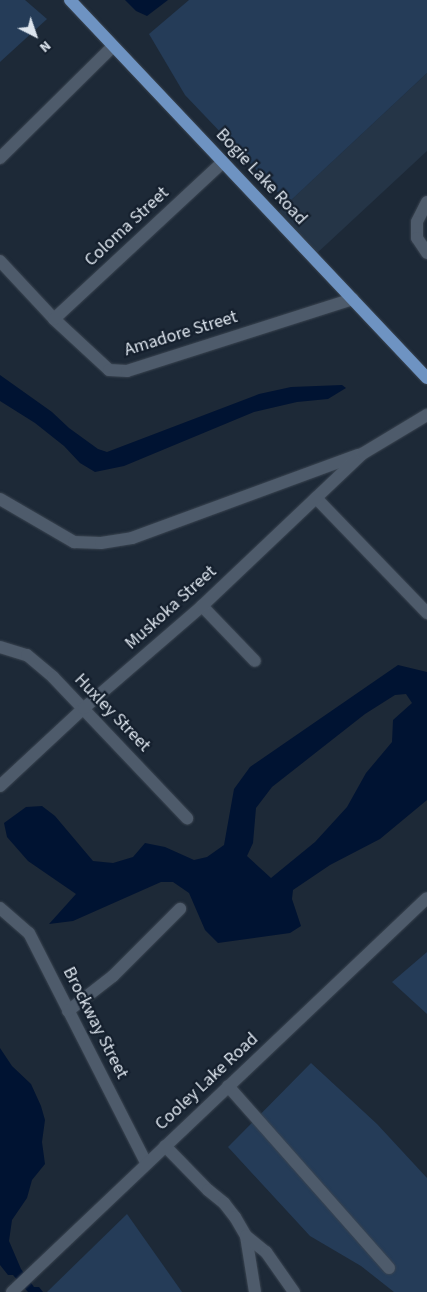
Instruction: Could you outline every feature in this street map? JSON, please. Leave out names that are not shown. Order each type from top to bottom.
[{"type":"main road","name":"Bogie Lake Road","points":[[70,0],[427,378]]},
{"type":"street","points":[[0,158],[113,46]]},
{"type":"street","name":"Coloma Street","points":[[54,318],[223,162]]},
{"type":"street","points":[[427,202],[417,222],[417,238],[427,253]]},
{"type":"street","name":"Amadore Street","points":[[0,261],[95,360],[109,370],[127,371],[353,299]]},
{"type":"street","name":"Muskoka Street","points":[[0,499],[74,542],[102,544],[132,538],[157,530],[362,454],[427,415]]},
{"type":"street","name":"Muskoka Street","points":[[0,786],[84,708],[202,606],[362,454]]},
{"type":"street","points":[[316,498],[427,613]]},
{"type":"street","points":[[202,606],[255,661]]},
{"type":"street","name":"Huxley Street","points":[[0,647],[27,655],[53,676],[187,818]]},
{"type":"street","name":"Cooley Lake Road","points":[[12,1292],[427,898]]},
{"type":"street","name":"Brockway Street","points":[[0,908],[29,933],[146,1163]]},
{"type":"street","points":[[68,1010],[113,976],[180,909]]},
{"type":"street","points":[[228,1086],[389,1268]]},
{"type":"street","points":[[165,1146],[208,1190],[224,1202],[246,1236],[266,1252],[294,1292]]},
{"type":"street","points":[[246,1236],[255,1292]]},
{"type":"shaded area","points":[[0,0],[25,0],[47,19],[0,62]]},
{"type":"shaded area","points":[[125,0],[168,0],[147,16],[136,11]]},
{"type":"shaded area","points":[[189,0],[427,0],[427,73],[288,203],[185,95],[149,34]]},
{"type":"shaded area","points":[[427,73],[427,151],[315,255],[276,214]]},
{"type":"shaded area","points":[[0,375],[52,412],[69,428],[98,449],[107,452],[259,394],[291,387],[342,385],[346,388],[328,399],[297,402],[254,412],[124,466],[95,472],[80,463],[64,446],[35,423],[0,401]]},
{"type":"shaded area","points":[[398,665],[427,672],[427,800],[380,839],[330,865],[293,890],[292,899],[301,926],[290,933],[218,943],[205,930],[189,893],[173,882],[161,882],[73,921],[49,924],[76,894],[28,861],[7,837],[4,823],[26,807],[42,806],[55,816],[93,861],[113,863],[133,857],[145,843],[165,847],[194,860],[207,857],[224,845],[234,789],[250,767]],"holes":[[[406,694],[412,703],[393,720],[392,742],[366,773],[347,807],[315,842],[271,878],[247,856],[253,843],[256,808],[272,787],[365,714],[395,695]]]},
{"type":"shaded area","points":[[427,952],[427,1014],[392,982]]},
{"type":"shaded area","points":[[0,1048],[12,1066],[31,1084],[45,1120],[42,1142],[45,1164],[32,1180],[27,1198],[12,1220],[9,1241],[21,1269],[34,1287],[39,1287],[43,1292],[28,1292],[13,1275],[8,1275],[0,1265]]},
{"type":"shaded area","points":[[311,1063],[377,1124],[427,1178],[427,1292],[394,1292],[361,1266],[310,1236],[228,1147]]},
{"type":"shaded area","points":[[127,1214],[182,1292],[47,1292]]}]
